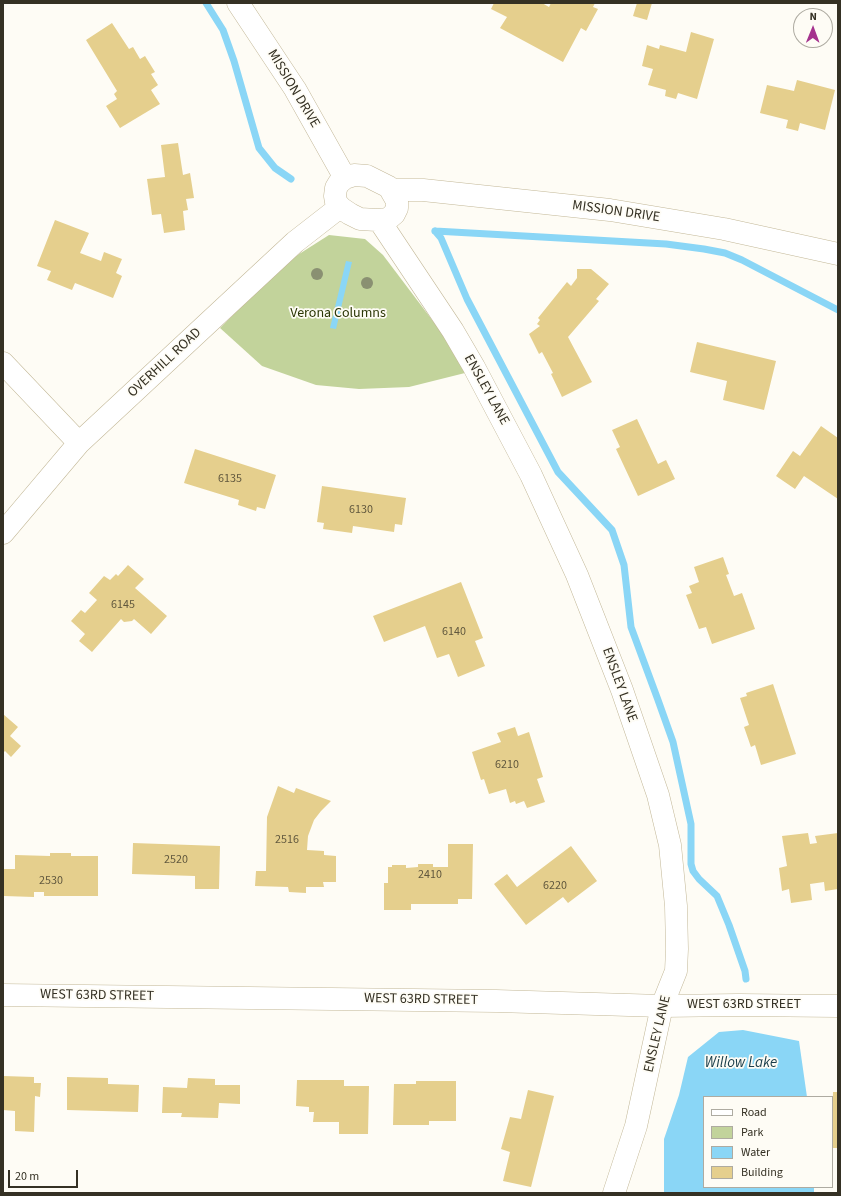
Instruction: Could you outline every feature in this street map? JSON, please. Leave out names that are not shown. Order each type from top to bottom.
[{"type":"street","name":"MISSION DRIVE","points":[[238,3],[295,89],[345,178]]},
{"type":"street","points":[[354,175],[367,176],[382,182],[392,190],[397,201],[397,208],[394,214],[388,218],[379,220],[360,219],[350,214],[340,207],[336,202],[335,196],[339,183],[345,178],[354,175]]},
{"type":"street","name":"MISSION DRIVE","points":[[392,190],[430,191],[610,210],[724,229],[838,254]]},
{"type":"street","name":"OVERHILL ROAD","points":[[3,533],[79,443],[295,242],[340,207]]},
{"type":"street","name":"ENSLEY LANE","points":[[379,220],[471,361],[531,475],[577,575],[622,690],[658,795],[670,845],[676,906],[676,971],[662,1006],[636,1126],[614,1193]]},
{"type":"street","points":[[3,363],[79,443]]},
{"type":"street","name":"WEST 63RD STREET","points":[[3,995],[480,1001],[662,1006],[738,1004],[838,1006]]},
{"type":"green space","name":"Verona Columns","points":[[329,235],[365,239],[383,255],[445,337],[465,373],[409,387],[359,389],[316,385],[262,366],[220,328],[285,263]]},
{"type":"water","points":[[346,261],[352,262],[336,329],[330,328]]},
{"type":"water","name":"Willow Lake","points":[[743,1030],[799,1041],[807,1096],[703,1096],[703,1188],[814,1188],[814,1193],[664,1193],[664,1139],[679,1095],[688,1057],[719,1032]]},
{"type":"building","points":[[494,3],[542,3],[549,7],[551,3],[595,3],[593,7],[598,9],[586,31],[581,28],[563,62],[500,28],[507,17],[491,9]]},
{"type":"building","points":[[637,3],[652,3],[647,20],[633,16]]},
{"type":"building","points":[[112,23],[129,49],[133,47],[140,59],[145,56],[155,72],[151,74],[158,85],[151,90],[160,104],[120,128],[106,106],[117,99],[114,94],[117,91],[86,40]]},
{"type":"building","points":[[691,32],[714,39],[697,99],[678,93],[676,99],[665,96],[666,90],[648,85],[653,69],[642,66],[647,45],[659,49],[660,45],[686,52]]},
{"type":"building","points":[[797,80],[835,90],[825,130],[800,123],[798,131],[786,128],[788,120],[760,113],[767,85],[794,91]]},
{"type":"building","points":[[178,143],[183,175],[190,173],[194,198],[186,199],[188,210],[183,211],[185,230],[164,233],[161,214],[152,215],[147,179],[165,177],[161,145]]},
{"type":"building","points":[[55,220],[89,233],[80,253],[101,261],[104,252],[122,259],[116,273],[122,276],[113,298],[75,283],[72,290],[47,280],[51,271],[37,266]]},
{"type":"building","points":[[577,269],[591,269],[609,284],[596,299],[599,301],[568,337],[592,382],[562,397],[551,374],[553,373],[542,352],[539,354],[529,334],[540,326],[537,324],[540,320],[538,318],[567,282],[571,286],[577,278]]},
{"type":"building","points":[[697,342],[776,361],[764,410],[723,400],[727,381],[690,372]]},
{"type":"building","points":[[637,419],[658,464],[666,460],[675,479],[638,496],[616,449],[620,447],[612,430]]},
{"type":"building","points":[[821,426],[838,438],[838,499],[804,476],[795,489],[776,476],[793,451],[800,456]]},
{"type":"building","points":[[195,449],[276,475],[265,509],[257,507],[256,511],[238,505],[239,500],[184,483]]},
{"type":"building","points":[[322,486],[406,498],[402,525],[395,524],[394,532],[353,526],[352,533],[323,529],[324,523],[317,522]]},
{"type":"building","points":[[723,557],[729,574],[726,575],[734,596],[742,593],[755,629],[712,644],[706,627],[699,629],[686,595],[692,593],[689,586],[699,582],[694,567]]},
{"type":"building","points":[[128,565],[144,579],[135,588],[167,616],[151,634],[134,619],[132,621],[124,622],[121,619],[92,652],[79,641],[85,634],[71,621],[81,610],[85,613],[97,600],[89,593],[104,576],[110,580],[116,574],[118,576]]},
{"type":"building","points":[[461,582],[483,638],[475,641],[485,666],[458,677],[449,654],[437,658],[425,626],[384,642],[373,616]]},
{"type":"building","points":[[773,684],[796,754],[761,765],[755,745],[751,747],[744,727],[749,725],[740,698],[747,696],[746,693]]},
{"type":"building","points":[[3,714],[18,727],[10,736],[21,746],[11,757],[5,751],[3,753]]},
{"type":"building","points":[[515,727],[518,736],[529,732],[543,777],[537,779],[545,802],[527,808],[524,801],[516,804],[515,801],[510,803],[506,789],[489,794],[484,779],[481,780],[472,752],[501,742],[497,733]]},
{"type":"building","points":[[278,786],[294,793],[296,788],[331,801],[314,820],[308,836],[307,850],[324,851],[324,855],[336,856],[336,882],[323,882],[324,887],[306,887],[306,893],[289,892],[288,887],[255,886],[256,871],[266,871],[267,817]]},
{"type":"building","points":[[808,833],[810,844],[817,843],[815,836],[838,833],[838,889],[825,891],[824,882],[810,884],[812,900],[791,903],[789,889],[782,891],[779,868],[787,866],[782,836]]},
{"type":"building","points":[[133,843],[220,846],[219,889],[195,889],[195,876],[132,874]]},
{"type":"building","points":[[448,844],[473,844],[472,899],[458,899],[458,904],[411,904],[411,910],[384,910],[384,883],[388,883],[388,867],[392,867],[392,865],[406,865],[406,868],[418,867],[418,864],[433,864],[433,867],[448,867]]},
{"type":"building","points":[[571,846],[597,881],[568,903],[563,897],[526,925],[494,884],[507,874],[517,887]]},
{"type":"building","points":[[50,853],[71,853],[71,856],[98,856],[98,896],[44,896],[44,892],[34,892],[34,897],[4,896],[4,869],[15,869],[15,855],[50,856]]},
{"type":"building","points":[[3,1076],[34,1077],[34,1083],[41,1083],[40,1097],[35,1096],[34,1132],[15,1131],[15,1111],[3,1110]]},
{"type":"building","points":[[67,1077],[108,1078],[108,1084],[139,1085],[138,1112],[67,1110]]},
{"type":"building","points":[[188,1078],[215,1079],[215,1085],[240,1085],[240,1104],[219,1103],[218,1118],[181,1117],[182,1113],[162,1113],[163,1087],[187,1088]]},
{"type":"building","points":[[297,1080],[344,1080],[344,1086],[369,1086],[368,1134],[339,1134],[339,1122],[313,1122],[314,1112],[309,1112],[309,1107],[296,1106]]},
{"type":"building","points":[[416,1081],[456,1081],[456,1121],[429,1121],[429,1125],[393,1125],[394,1084],[416,1084]]},
{"type":"building","points":[[528,1090],[554,1096],[531,1187],[503,1181],[510,1152],[501,1149],[510,1117],[521,1119]]},
{"type":"building","points":[[833,1092],[838,1092],[838,1148],[833,1148]]},
{"type":"waterway","points":[[206,3],[223,30],[234,61],[259,148],[275,168],[291,179]]},
{"type":"waterway","points":[[435,231],[441,238],[467,299],[558,472],[612,530],[624,565],[631,627],[673,742],[691,824],[691,864],[693,871],[699,879],[717,896],[729,925],[745,971],[746,979]]},
{"type":"waterway","points":[[435,231],[666,244],[725,253],[742,260],[838,310]]}]
